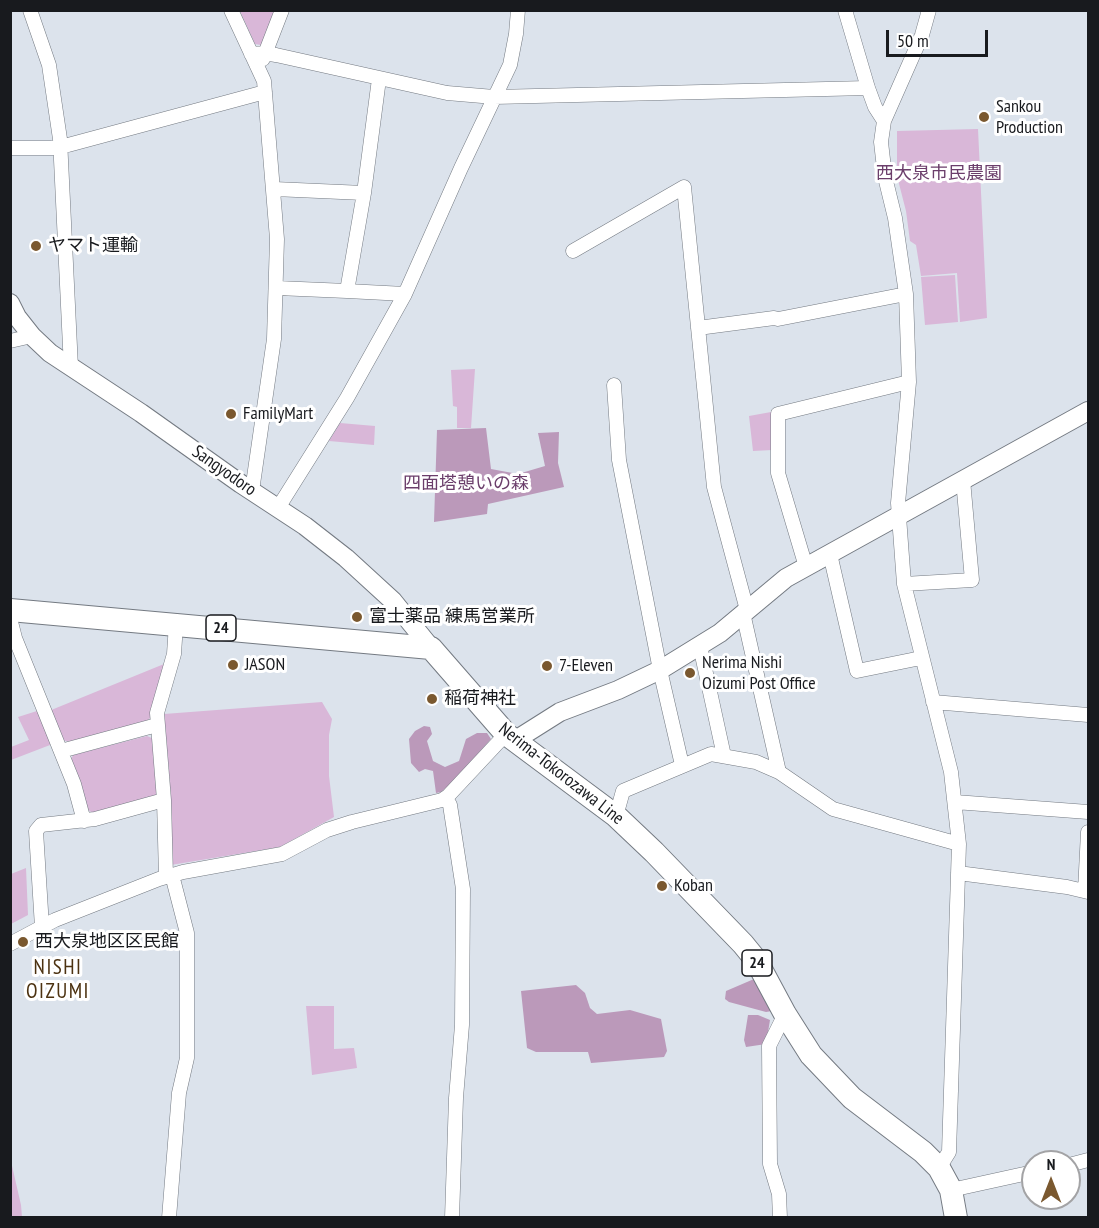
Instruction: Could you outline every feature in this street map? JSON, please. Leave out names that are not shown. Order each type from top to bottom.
[{"type":"main road","name":"24","points":[[10,610],[431,648]]},
{"type":"main road","name":"Nerima-Tokorozawa Line","points":[[431,648],[510,737],[616,816],[743,944],[756,960],[785,1014],[811,1055],[852,1098],[923,1152],[939,1168],[951,1190],[956,1218]]},
{"type":"street","points":[[30,10],[49,65],[59,147],[71,368]]},
{"type":"street","points":[[231,10],[261,73],[265,92],[277,239],[274,339],[252,491]]},
{"type":"street","points":[[261,73],[262,62],[282,10]]},
{"type":"street","points":[[278,508],[347,398],[405,294],[510,65],[518,10]]},
{"type":"street","points":[[844,10],[868,88],[875,107],[884,121]]},
{"type":"street","points":[[929,10],[922,35],[884,121],[881,142],[906,294],[909,382],[898,516],[904,584],[948,760],[959,844],[949,1152],[939,1168]]},
{"type":"street","points":[[251,54],[265,53],[447,93],[494,98],[868,88]]},
{"type":"street","points":[[347,291],[364,193],[379,79]]},
{"type":"street","points":[[10,148],[59,147],[265,92]]},
{"type":"street","points":[[573,251],[684,187],[714,487],[745,612],[778,772]]},
{"type":"street","points":[[274,189],[364,193]]},
{"type":"street","points":[[277,288],[405,294]]},
{"type":"street","points":[[698,328],[778,319],[906,294]]},
{"type":"street","name":"Sangyodoro","points":[[10,303],[17,317],[32,336],[50,353],[305,526],[377,584],[431,648]]},
{"type":"street","points":[[10,341],[32,336]]},
{"type":"street","points":[[806,567],[778,473],[778,414],[909,382]]},
{"type":"street","points":[[614,385],[619,460],[660,670],[682,765]]},
{"type":"street","points":[[10,944],[42,927],[124,892],[169,876],[282,854],[327,830],[344,824],[446,798],[510,737],[560,712],[618,690],[660,670],[700,646],[786,578],[1089,411]]},
{"type":"street","points":[[904,584],[972,580],[963,480]]},
{"type":"street","points":[[830,554],[857,671],[921,658]]},
{"type":"street","points":[[10,618],[15,638],[74,784],[84,821]]},
{"type":"street","points":[[169,1218],[179,1093],[187,1058],[187,933],[169,876],[157,713],[174,654],[176,624]]},
{"type":"street","points":[[700,646],[724,756]]},
{"type":"street","points":[[933,702],[1089,715]]},
{"type":"street","points":[[61,752],[157,725]]},
{"type":"street","points":[[616,816],[623,791],[711,753],[756,762],[778,772],[833,809],[959,844]]},
{"type":"street","points":[[446,798],[450,805],[463,889],[462,1025],[456,1098],[452,1218]]},
{"type":"street","points":[[42,927],[36,831],[41,825],[84,821],[164,800]]},
{"type":"street","points":[[955,802],[1089,812]]},
{"type":"street","points":[[958,873],[1087,891],[1089,832]]},
{"type":"street","points":[[780,1218],[780,1194],[770,1164],[769,1046],[785,1014]]},
{"type":"street","points":[[951,1190],[1021,1175]]},
{"type":"green space","points":[[240,11],[275,11],[261,45],[255,44]]},
{"type":"green space","name":"西大泉市民農園","points":[[978,129],[987,318],[960,322],[957,273],[921,276],[916,245],[910,241],[906,211],[897,176],[897,131]]},
{"type":"green space","points":[[955,275],[958,322],[925,325],[921,277]]},
{"type":"green space","points":[[475,369],[471,428],[457,428],[457,407],[453,406],[451,370]]},
{"type":"green space","points":[[771,412],[772,450],[753,451],[749,416]]},
{"type":"green space","points":[[340,423],[375,426],[374,445],[329,441]]},
{"type":"green space","name":"四面塔憩いの森","points":[[486,428],[491,469],[518,474],[545,466],[538,433],[559,432],[558,463],[564,487],[488,504],[487,514],[434,522],[437,430]]},
{"type":"green space","points":[[164,664],[152,716],[147,721],[69,742],[63,740],[11,760],[11,747],[29,740],[18,717],[37,711],[39,715]]},
{"type":"green space","points":[[322,702],[332,719],[329,735],[329,776],[334,817],[280,847],[171,865],[171,799],[164,714]]},
{"type":"green space","points":[[424,726],[430,727],[432,734],[427,741],[433,761],[445,767],[459,761],[466,739],[477,733],[487,733],[491,739],[454,781],[441,792],[436,793],[433,771],[425,769],[419,772],[411,763],[409,739],[415,731]]},
{"type":"green space","points":[[147,736],[154,739],[159,791],[155,796],[93,813],[88,810],[71,760],[73,755]]},
{"type":"green space","points":[[26,868],[28,915],[11,924],[11,874]]},
{"type":"green space","points":[[754,979],[772,1011],[766,1012],[725,999],[726,991]]},
{"type":"green space","points":[[576,985],[585,993],[590,1008],[597,1014],[630,1010],[661,1019],[667,1051],[664,1057],[591,1063],[588,1052],[536,1052],[527,1048],[521,991]]},
{"type":"green space","points":[[306,1006],[334,1006],[334,1049],[354,1048],[357,1068],[312,1075]]},
{"type":"green space","points":[[748,1015],[758,1015],[770,1020],[766,1044],[746,1047],[744,1040]]},
{"type":"green space","points":[[10,1157],[21,1205],[22,1217],[11,1217]]},
{"type":"place","name":"Sankou Production","points":[[984,117]]},
{"type":"place","name":"ヤマト運輸","points":[[36,246]]},
{"type":"place","name":"FamilyMart","points":[[231,414]]},
{"type":"place","name":"富士薬品 練馬営業所","points":[[357,617]]},
{"type":"place","name":"JASON","points":[[233,665]]},
{"type":"place","name":"7-Eleven","points":[[547,666]]},
{"type":"place","name":"Nerima Nishi Oizumi Post Office","points":[[690,673]]},
{"type":"place","name":"稲荷神社","points":[[432,699]]},
{"type":"place","name":"Koban","points":[[662,886]]},
{"type":"place","name":"西大泉地区区民館","points":[[23,942]]},
{"type":"district","name":"NISHI OIZUMI","points":[[58,980]]}]
